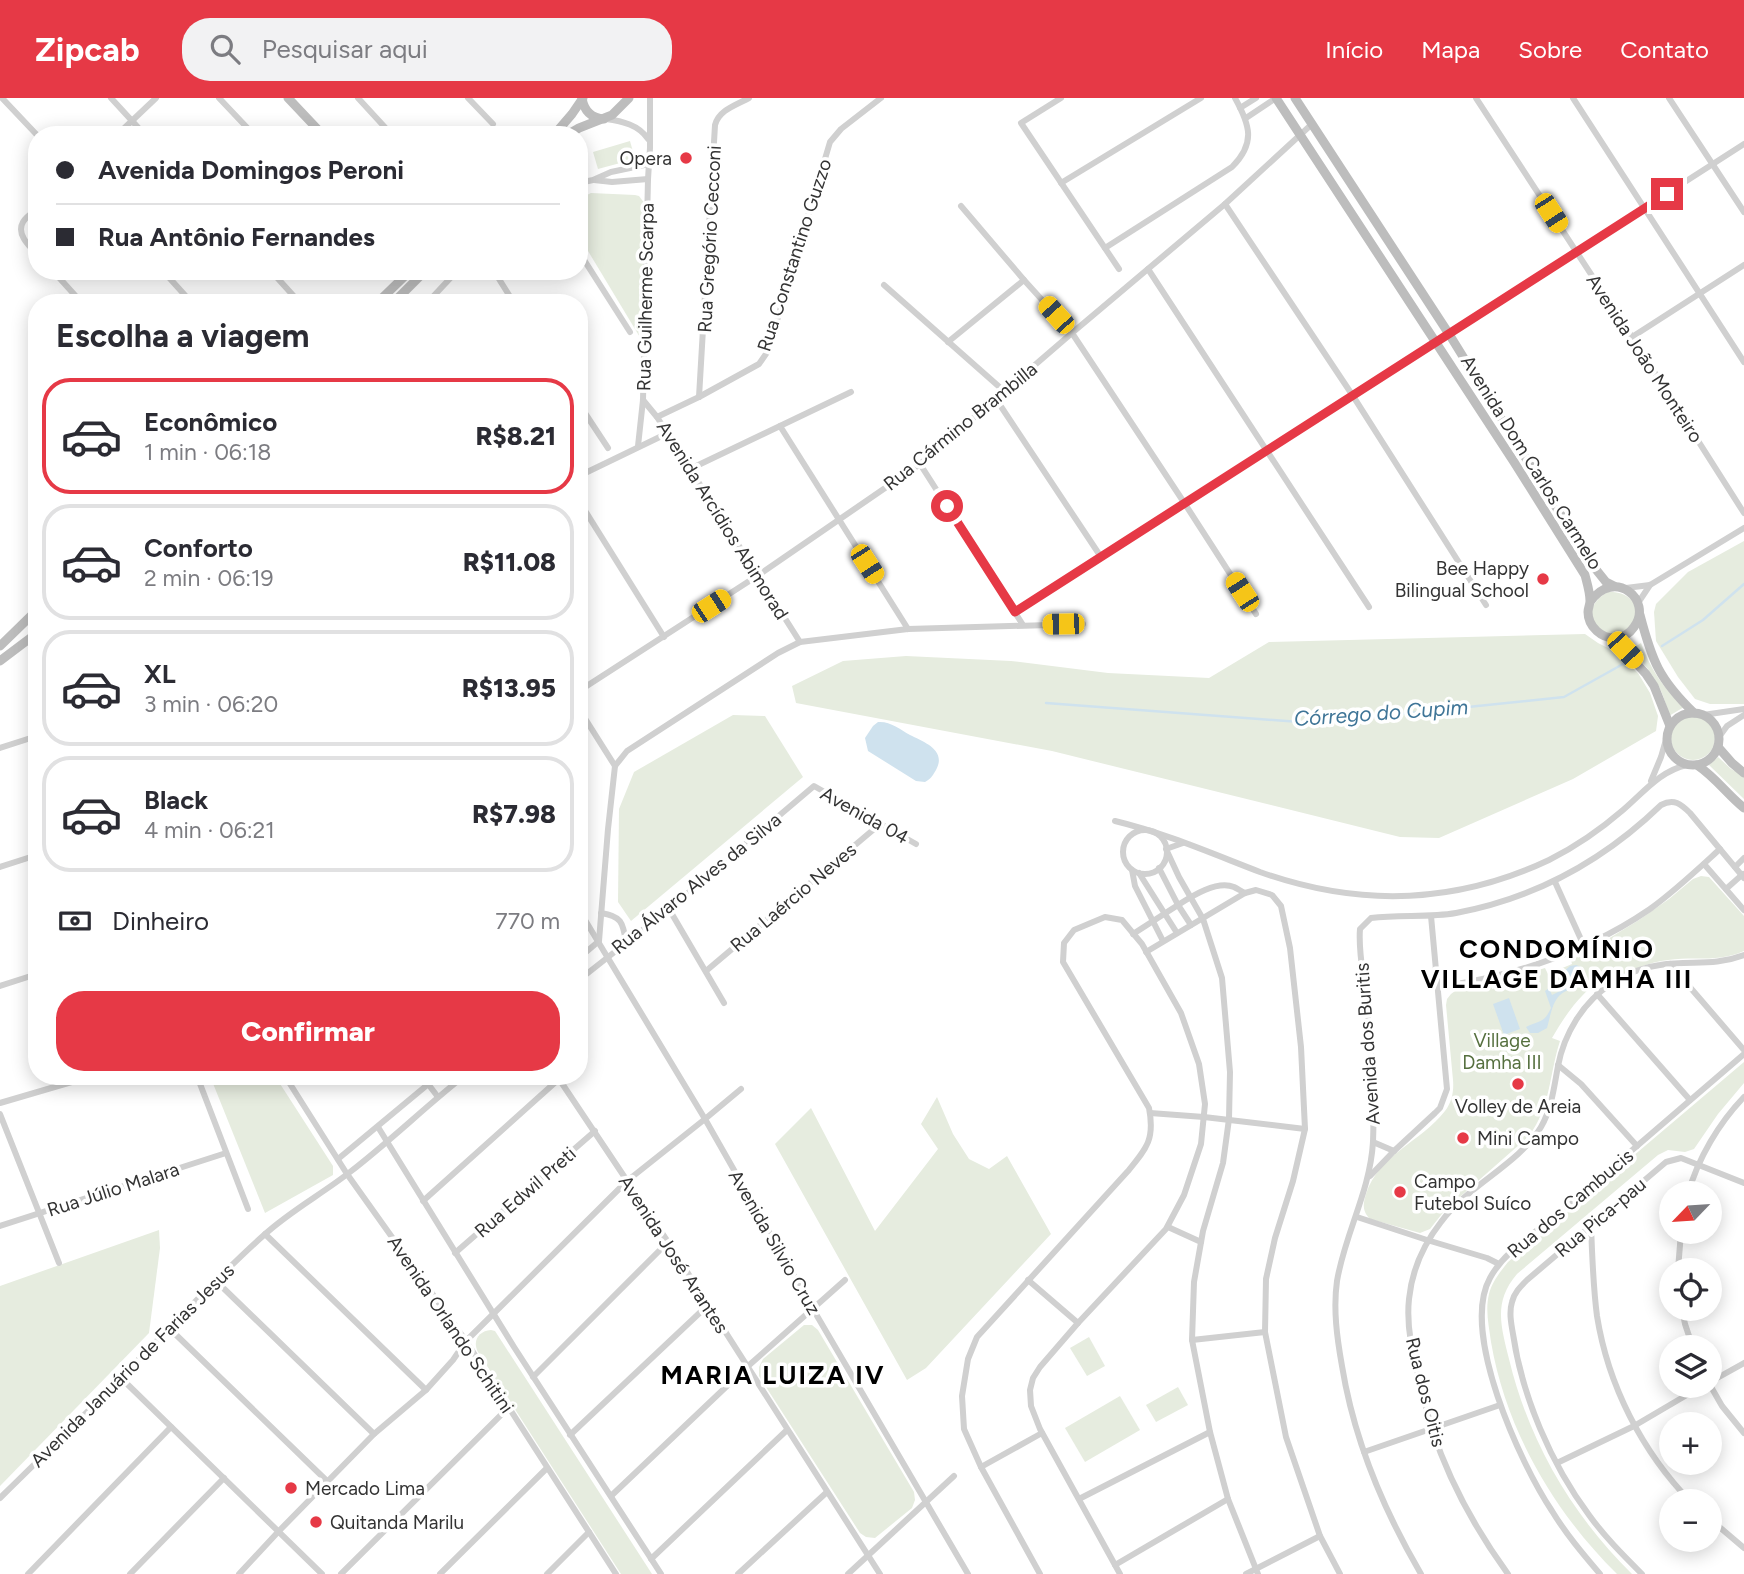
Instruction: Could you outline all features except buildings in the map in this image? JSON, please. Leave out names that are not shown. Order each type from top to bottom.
[{"type":"street","points":[[2,98],[28,126]]},
{"type":"street","points":[[111,98],[137,126]]},
{"type":"street","points":[[127,126],[156,98]]},
{"type":"street","points":[[219,98],[245,126]]},
{"type":"street","points":[[288,98],[314,126]]},
{"type":"street","points":[[358,98],[384,126]]},
{"type":"street","points":[[468,98],[493,124]]},
{"type":"street","points":[[583,98],[583,105],[589,113],[637,128],[646,135],[650,148]]},
{"type":"street","points":[[562,126],[583,98]]},
{"type":"street","points":[[585,126],[612,115],[629,98]]},
{"type":"street","name":"Rua Guilherme Scarpa","points":[[638,446],[643,400],[650,98]]},
{"type":"street","name":"Rua Gregório Cecconi","points":[[699,397],[715,125],[722,112],[749,98]]},
{"type":"street","name":"Rua Constantino Guzzo","points":[[657,417],[759,364],[768,351],[830,142],[841,129],[881,98]]},
{"type":"street","points":[[1060,98],[1021,123],[1119,269]]},
{"type":"street","points":[[1062,183],[1201,98]]},
{"type":"street","points":[[1105,248],[1232,167],[1242,157],[1248,144],[1246,118],[1235,98]]},
{"type":"street","points":[[1240,108],[1256,98]]},
{"type":"street","points":[[1246,118],[1276,98]]},
{"type":"street","name":"Avenida Dom Carlos Carmelo","points":[[1276,98],[1514,462],[1584,575],[1590,602]]},
{"type":"street","name":"Avenida Dom Carlos Carmelo","points":[[1295,98],[1449,334],[1590,562],[1606,582],[1619,587]]},
{"type":"street","name":"Avenida João Monteiro","points":[[1476,98],[1744,513]]},
{"type":"street","points":[[1573,98],[1744,362]]},
{"type":"street","points":[[1669,98],[1744,212]]},
{"type":"street","name":"Rua Cármino Brambilla","points":[[588,685],[757,576],[920,464],[1225,204],[1312,124]]},
{"type":"street","points":[[1015,612],[1744,144]]},
{"type":"street","points":[[588,181],[611,172],[649,164]]},
{"type":"street","points":[[593,180],[612,182],[648,179]]},
{"type":"street","points":[[1225,204],[1353,396],[1486,605]]},
{"type":"street","points":[[961,206],[1072,333],[1256,614]]},
{"type":"street","points":[[28,217],[23,222],[22,234],[28,244]]},
{"type":"street","points":[[1375,250],[1388,241]]},
{"type":"street","points":[[1632,337],[1744,265]]},
{"type":"street","points":[[588,266],[630,332]]},
{"type":"street","points":[[1148,269],[1369,607]]},
{"type":"street","points":[[61,280],[74,294]]},
{"type":"street","points":[[171,280],[184,294]]},
{"type":"street","points":[[279,280],[292,294]]},
{"type":"street","points":[[386,294],[401,280]]},
{"type":"street","points":[[402,294],[416,280]]},
{"type":"street","points":[[435,294],[449,280]]},
{"type":"street","points":[[948,342],[1024,280]]},
{"type":"street","points":[[884,285],[1004,391]]},
{"type":"street","points":[[690,469],[851,392]]},
{"type":"street","points":[[996,399],[1101,557]]},
{"type":"street","name":"Avenida Arcídios Abimorad","points":[[643,400],[668,433],[800,642]]},
{"type":"street","points":[[588,418],[608,448]]},
{"type":"street","points":[[780,426],[908,629]]},
{"type":"street","points":[[588,471],[668,433]]},
{"type":"street","points":[[920,464],[1023,625]]},
{"type":"street","points":[[588,515],[664,636]]},
{"type":"street","points":[[1650,585],[1632,631],[1613,638],[1603,636],[1595,630],[1588,612],[1590,602],[1604,588],[1632,589],[1650,585],[1744,528]]},
{"type":"street","points":[[1619,587],[1632,594],[1639,608],[1657,668],[1678,698],[1698,714],[1711,720],[1717,728],[1718,742],[1732,763],[1744,773]]},
{"type":"street","points":[[0,646],[28,619]]},
{"type":"street","points":[[588,950],[599,941],[615,766],[627,751],[778,653],[800,642],[908,629],[1083,624]]},
{"type":"street","points":[[1613,638],[1654,686],[1668,731],[1667,745],[1671,754],[1678,761],[1708,773],[1744,808]]},
{"type":"street","points":[[0,662],[28,640]]},
{"type":"street","points":[[1648,786],[1668,731],[1676,719],[1684,714],[1744,709]]},
{"type":"street","points":[[1128,838],[1124,827],[1115,821],[1153,832],[1263,873],[1318,889],[1353,895],[1416,897],[1474,887],[1531,868],[1584,839],[1624,809],[1658,777],[1673,769],[1706,762],[1713,755],[1727,726],[1744,715]]},
{"type":"street","points":[[588,723],[615,766]]},
{"type":"street","points":[[0,748],[28,739]]},
{"type":"street","name":"Avenida 04","points":[[814,786],[916,844]]},
{"type":"street","name":"Rua Álvaro Alves da Silva","points":[[588,973],[669,909],[814,786]]},
{"type":"street","points":[[1369,1177],[1436,1113],[1447,1089],[1431,916],[1509,899],[1555,882],[1614,846],[1661,805],[1670,802],[1680,803],[1690,813],[1743,876],[1726,889]]},
{"type":"street","name":"Rua Laércio Neves","points":[[706,971],[880,824]]},
{"type":"street","points":[[1177,933],[1152,893],[1124,858],[1124,844],[1139,831],[1153,832],[1159,836],[1203,919],[1222,978],[1230,1072],[1229,1119],[1223,1163],[1201,1242],[1194,1282],[1192,1340],[1210,1432],[1228,1499],[1256,1571]]},
{"type":"street","points":[[1166,849],[1183,843]]},
{"type":"street","points":[[1135,871],[1146,874],[1159,868],[1164,863],[1166,849]]},
{"type":"street","points":[[1438,987],[1511,973],[1584,946],[1652,907],[1720,849]]},
{"type":"street","points":[[0,867],[28,858]]},
{"type":"street","points":[[1735,867],[1744,858]]},
{"type":"street","points":[[1704,863],[1744,910]]},
{"type":"street","points":[[1159,868],[1191,925]]},
{"type":"street","points":[[1135,871],[1135,886],[1163,941]]},
{"type":"street","points":[[1555,882],[1584,946]]},
{"type":"street","points":[[1133,934],[1191,897],[1215,887],[1232,886],[1245,894]]},
{"type":"street","points":[[1146,952],[1222,906],[1256,890],[1272,895],[1281,906],[1290,948],[1305,1129],[1266,1279],[1265,1332],[1286,1437],[1321,1536],[1340,1574]]},
{"type":"street","points":[[669,909],[724,1003]]},
{"type":"street","points":[[601,913],[614,915],[620,921],[626,942]]},
{"type":"street","name":"Avenida dos Buritis","points":[[1421,1574],[1372,1477],[1355,1426],[1339,1350],[1336,1303],[1342,1261],[1369,1177],[1373,1142],[1371,1049],[1360,929],[1371,918],[1431,916]]},
{"type":"street","points":[[1040,1574],[981,1467],[964,1429],[962,1396],[968,1359],[977,1337],[1146,1149],[1152,1124],[1149,1108],[1063,962],[1065,943],[1074,930],[1105,917],[1122,920],[1146,952],[1181,1013],[1199,1064],[1205,1104],[1201,1144],[1184,1195],[1168,1227],[1040,1367],[1030,1390],[1031,1406],[1042,1433],[1120,1574]]},
{"type":"street","name":"Avenida Silvio Cruz","points":[[588,924],[705,1119],[968,1574]]},
{"type":"street","name":"Rua dos Oitis","points":[[1508,1574],[1457,1491],[1432,1429],[1414,1361],[1408,1315],[1413,1273],[1427,1240],[1453,1206],[1537,1133],[1553,1097],[1558,1065],[1572,1027],[1591,999],[1629,974],[1648,967],[1717,963],[1744,954]]},
{"type":"street","points":[[1670,964],[1744,1052]]},
{"type":"street","points":[[0,986],[28,977]]},
{"type":"street","points":[[1597,994],[1690,1100]]},
{"type":"street","name":"Rua dos Cambucis","points":[[1600,1574],[1541,1494],[1521,1456],[1500,1405],[1481,1328],[1484,1291],[1490,1277],[1506,1256],[1744,1052]]},
{"type":"street","points":[[1558,1065],[1581,1084],[1637,1146]]},
{"type":"street","points":[[0,1103],[61,1085]]},
{"type":"street","points":[[200,1085],[248,1209]]},
{"type":"street","name":"Avenida Orlando Schitini","points":[[291,1085],[347,1174],[466,1341],[616,1574]]},
{"type":"street","points":[[338,1159],[427,1085],[438,1097]]},
{"type":"street","points":[[388,1142],[453,1085]]},
{"type":"street","points":[[424,1201],[549,1085]]},
{"type":"street","name":"Avenida José Arantes","points":[[563,1085],[668,1242],[880,1574]]},
{"type":"street","points":[[239,1574],[374,1434],[426,1390],[466,1341],[627,1181],[741,1089]]},
{"type":"street","points":[[1693,1181],[1715,1134],[1744,1097]]},
{"type":"street","points":[[1150,1113],[1204,1116],[1305,1129]]},
{"type":"street","points":[[0,1114],[59,1263]]},
{"type":"street","name":"Avenida Orlando Schitini","points":[[378,1127],[493,1314],[661,1574]]},
{"type":"street","name":"Rua Edwil Preti","points":[[455,1253],[595,1131]]},
{"type":"street","name":"Avenida Januário de Farias Jesus","points":[[0,1498],[215,1280],[265,1234],[388,1142]]},
{"type":"street","points":[[1373,1142],[1394,1151]]},
{"type":"street","name":"Rua Júlio Malara","points":[[0,1226],[226,1153]]},
{"type":"street","name":"Rua Pica-pau","points":[[1557,1463],[1541,1429],[1520,1371],[1511,1320],[1512,1299],[1520,1287],[1666,1162],[1681,1158],[1744,1183]]},
{"type":"street","points":[[1357,1216],[1499,1264]]},
{"type":"street","points":[[1591,1224],[1592,1275],[1604,1351],[1634,1426],[1662,1470],[1679,1489]]},
{"type":"street","points":[[1168,1227],[1201,1242]]},
{"type":"street","points":[[265,1234],[426,1390]]},
{"type":"street","points":[[533,1377],[668,1242]]},
{"type":"street","points":[[215,1280],[374,1434]]},
{"type":"street","points":[[611,1496],[747,1367],[845,1280]]},
{"type":"street","points":[[1028,1280],[1078,1323]]},
{"type":"street","points":[[570,1435],[708,1305]]},
{"type":"street","points":[[170,1328],[328,1482]]},
{"type":"street","points":[[1192,1340],[1265,1332]]},
{"type":"street","points":[[1722,1376],[1744,1363]]},
{"type":"street","points":[[121,1378],[322,1574]]},
{"type":"street","points":[[1642,1574],[1589,1515],[1557,1463],[1634,1426],[1682,1398]]},
{"type":"street","points":[[1718,1398],[1744,1433]]},
{"type":"street","points":[[1364,1452],[1500,1405]]},
{"type":"street","points":[[341,1574],[508,1408]]},
{"type":"street","points":[[28,1574],[171,1427]]},
{"type":"street","points":[[651,1559],[787,1430]]},
{"type":"street","points":[[1079,1499],[1210,1432]]},
{"type":"street","points":[[981,1467],[1042,1433]]},
{"type":"street","points":[[440,1574],[548,1468]]},
{"type":"street","points":[[848,1574],[954,1476]]},
{"type":"street","points":[[130,1574],[224,1478]]},
{"type":"street","points":[[738,1574],[827,1492]]},
{"type":"street","points":[[1115,1565],[1228,1499]]},
{"type":"street","points":[[1722,1529],[1744,1548]]},
{"type":"street","points":[[547,1574],[589,1532]]},
{"type":"street","points":[[1246,1574],[1321,1536]]},
{"type":"green space","points":[[630,141],[635,159],[598,169],[593,152]]},
{"type":"green space","points":[[588,194],[635,195],[645,204],[641,339],[588,251]]},
{"type":"green space","points":[[1744,541],[1744,704],[1710,704],[1695,699],[1656,641],[1654,612],[1656,604],[1688,572]]},
{"type":"green space","points":[[1608,592],[1623,594],[1634,604],[1636,614],[1629,631],[1610,636],[1593,620],[1593,606]]},
{"type":"green space","points":[[1585,634],[1616,652],[1638,673],[1650,693],[1658,716],[1656,731],[1573,779],[1439,838],[1400,837],[1052,751],[796,703],[792,686],[843,661],[906,656],[1011,661],[1108,673],[1209,678],[1269,642]]},
{"type":"green space","points":[[1641,643],[1658,678],[1684,707],[1669,716],[1655,680],[1630,650]]},
{"type":"green space","points":[[733,715],[765,716],[803,777],[631,921],[618,902],[619,809],[634,772]]},
{"type":"green space","points":[[1693,716],[1709,722],[1715,738],[1709,754],[1693,760],[1677,754],[1671,738],[1677,722]]},
{"type":"green space","points":[[1718,757],[1744,776],[1744,799],[1709,765]]},
{"type":"green space","name":"Village Damha III","points":[[1709,877],[1744,916],[1744,951],[1715,958],[1661,961],[1616,977],[1610,971],[1577,1001],[1552,1038],[1560,1041],[1549,1090],[1542,1113],[1529,1136],[1445,1210],[1430,1229],[1420,1233],[1370,1219],[1364,1210],[1364,1204],[1372,1180],[1390,1158],[1435,1122],[1451,1100],[1453,1084],[1446,1005],[1451,994],[1459,988],[1490,983],[1492,989],[1517,983],[1516,977],[1545,968],[1548,974],[1572,964],[1571,960],[1600,947],[1693,879]]},
{"type":"green space","points":[[1744,1062],[1744,1083],[1694,1149],[1685,1152],[1668,1150],[1658,1155],[1517,1274],[1504,1294],[1501,1315],[1506,1347],[1528,1419],[1555,1476],[1572,1502],[1610,1551],[1632,1574],[1617,1574],[1594,1550],[1553,1497],[1521,1438],[1498,1375],[1488,1318],[1489,1294],[1494,1281],[1508,1262]]},
{"type":"green space","points":[[214,1085],[281,1085],[333,1166],[333,1175],[265,1213]]},
{"type":"green space","points":[[937,1097],[953,1134],[969,1159],[989,1169],[1007,1156],[1051,1234],[926,1368],[907,1380],[775,1144],[811,1108],[875,1231],[938,1149],[921,1124]]},
{"type":"green space","points":[[159,1230],[160,1248],[149,1333],[0,1486],[0,1286]]},
{"type":"green space","points":[[804,1325],[812,1325],[818,1330],[914,1492],[912,1508],[875,1538],[860,1533],[759,1376],[763,1359]]},
{"type":"green space","points":[[491,1330],[495,1331],[652,1574],[621,1574],[478,1352],[478,1337]]},
{"type":"green space","points":[[1089,1337],[1105,1366],[1087,1376],[1070,1348]]},
{"type":"green space","points":[[1178,1387],[1188,1405],[1156,1422],[1146,1405]]},
{"type":"green space","points":[[1120,1396],[1140,1430],[1085,1462],[1065,1428]]},
{"type":"water","points":[[878,722],[895,726],[936,752],[939,763],[929,780],[916,781],[868,751],[865,738]]},
{"type":"water","points":[[1570,966],[1581,967],[1573,977],[1575,985],[1557,998],[1547,1028],[1538,1033],[1530,1033],[1526,1027],[1543,1019],[1551,1008],[1545,991],[1549,988],[1552,995],[1560,991],[1561,974]]},
{"type":"water","points":[[1509,998],[1520,1029],[1504,1035],[1493,1004]]},
{"type":"waterway","name":"Córrego do Cupim","points":[[1662,646],[1703,620],[1744,584]]},
{"type":"waterway","name":"Córrego do Cupim","points":[[1046,703],[1313,723],[1564,697],[1623,664]]},
{"type":"place","name":"Opera","points":[[686,158]]},
{"type":"place","name":"Bee Happy Bilingual School","points":[[1543,579]]},
{"type":"place","name":"Volley de Areia","points":[[1518,1084]]},
{"type":"place","name":"Mini Campo","points":[[1463,1138]]},
{"type":"place","name":"Campo Futebol Suíco","points":[[1400,1192]]},
{"type":"place","name":"Mercado Lima","points":[[291,1488]]},
{"type":"place","name":"Quitanda Marilu","points":[[316,1522]]},
{"type":"district","name":"CONDOMÍNIO VILLAGE DAMHA III","points":[[1557,964]]},
{"type":"district","name":"MARIA LUIZA IV","points":[[773,1375]]},
{"type":"route","points":[[947,506],[1015,612],[1667,194]]}]
